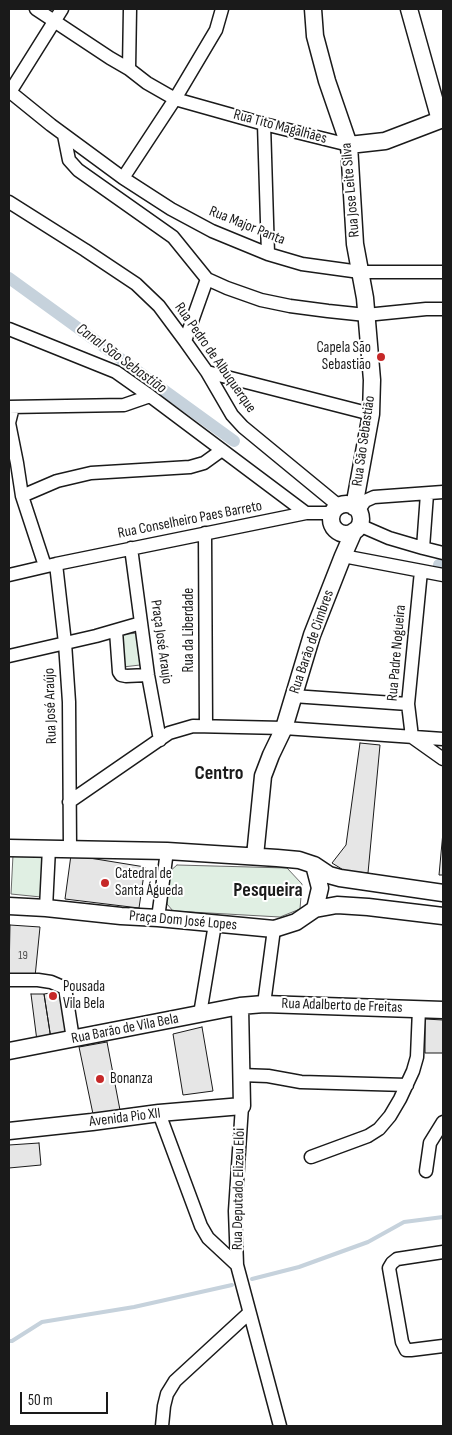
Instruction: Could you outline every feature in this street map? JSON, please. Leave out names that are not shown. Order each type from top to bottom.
[{"type":"main road","name":"Rua Jose Leite Silva","points":[[313,9],[316,36],[327,81],[349,145],[355,244],[365,298],[366,315]]},
{"type":"main road","points":[[408,9],[442,121]]},
{"type":"main road","name":"Rua Tito Magalhães","points":[[349,145],[385,141],[442,121]]},
{"type":"main road","name":"Rua São Sebastião","points":[[342,556],[337,532],[331,518],[349,516],[371,414],[372,380],[366,315]]},
{"type":"main road","name":"Rua Barão de Cimbres","points":[[256,856],[264,776],[271,755],[284,728],[312,635],[342,556],[349,516]]},
{"type":"main road","points":[[9,848],[167,851],[298,860],[314,865],[329,875],[340,878],[443,893]]},
{"type":"main road","points":[[314,865],[320,888],[315,909],[337,905],[368,906],[443,916]]},
{"type":"main road","name":"Praça Dom José Lopes","points":[[9,906],[274,929],[296,922],[315,909]]},
{"type":"main road","name":"Rua Adalberto de Freitas","points":[[240,1006],[264,1004],[443,1010]]},
{"type":"main road","name":"Rua Barão de Vila Bela","points":[[9,1051],[240,1006]]},
{"type":"main road","name":"Rua Deputado Elizeu Elói","points":[[240,1006],[242,1106]]},
{"type":"main road","name":"Avenida Pio XII","points":[[9,1131],[159,1113],[242,1106]]},
{"type":"street","name":"Rua Tito Magalhães","points":[[36,9],[129,69],[147,83],[175,99],[349,145]]},
{"type":"street","points":[[10,91],[62,9]]},
{"type":"street","points":[[129,69],[130,9]]},
{"type":"street","points":[[123,178],[175,99],[216,30],[222,9]]},
{"type":"street","name":"Rua Major Panta","points":[[10,91],[64,135],[123,178],[171,209],[212,231],[268,254],[302,264],[360,272],[443,272]]},
{"type":"street","points":[[264,124],[268,254]]},
{"type":"street","points":[[64,135],[69,160],[78,170],[173,237],[207,279],[262,300],[290,306],[366,315],[443,309]]},
{"type":"street","name":"Rua Pedro de Albuquerque","points":[[9,202],[136,284],[159,306],[207,372],[232,414],[243,427],[349,516]]},
{"type":"street","points":[[185,341],[207,279]]},
{"type":"street","points":[[9,330],[116,372],[306,513]]},
{"type":"street","points":[[207,372],[371,414]]},
{"type":"street","points":[[11,407],[124,405],[150,396]]},
{"type":"street","name":"Rua José Araújo","points":[[11,407],[9,423],[22,496],[50,565],[65,643],[69,702],[70,848]]},
{"type":"street","points":[[22,496],[57,481],[91,473],[190,467],[204,463],[222,450]]},
{"type":"street","points":[[443,492],[374,497],[365,501],[349,516],[389,538],[443,552]]},
{"type":"street","points":[[423,548],[427,494]]},
{"type":"street","name":"Rua Conselheiro Paes Barreto","points":[[9,575],[306,513],[349,516]]},
{"type":"street","name":"Rua da Liberdade","points":[[205,533],[206,726]]},
{"type":"street","name":"Praça José Araujo","points":[[131,548],[148,675],[160,740]]},
{"type":"street","points":[[342,556],[443,575]]},
{"type":"street","name":"Rua Padre Nogueira","points":[[412,737],[408,704],[421,571]]},
{"type":"street","points":[[9,656],[116,631],[142,622]]},
{"type":"street","points":[[116,631],[119,672],[121,675],[148,675]]},
{"type":"street","points":[[293,696],[408,704]]},
{"type":"street","points":[[69,802],[169,733],[193,726],[284,728],[443,739]]},
{"type":"street","points":[[412,737],[443,759]]},
{"type":"street","points":[[46,908],[49,848]]},
{"type":"street","points":[[158,918],[167,851]]},
{"type":"street","points":[[200,1014],[215,924]]},
{"type":"street","points":[[264,1004],[274,929]]},
{"type":"street","points":[[9,980],[38,980],[51,982],[65,988],[73,1039]]},
{"type":"street","points":[[311,1157],[368,1136],[379,1129],[390,1116],[413,1071],[417,1057],[419,1009]]},
{"type":"street","points":[[241,1075],[268,1076],[301,1082],[406,1085]]},
{"type":"street","name":"Rua Deputado Elizeu Elói","points":[[242,1106],[235,1210],[237,1265],[280,1426]]},
{"type":"street","points":[[159,1113],[200,1226],[208,1238],[237,1265]]},
{"type":"street","points":[[426,1171],[430,1143],[443,1122]]},
{"type":"street","points":[[443,1252],[397,1259],[389,1268],[402,1342],[406,1350],[443,1346]]},
{"type":"street","points":[[162,1426],[167,1394],[175,1381],[249,1313]]},
{"type":"green space","points":[[138,633],[140,665],[123,667],[118,635]]},
{"type":"green space","points":[[13,855],[43,855],[41,897],[11,894]]},
{"type":"green space","points":[[177,865],[287,868],[302,884],[300,909],[280,917],[173,911],[167,904],[169,872]]},
{"type":"building","points":[[360,743],[380,745],[368,873],[345,871],[332,863],[346,845]]},
{"type":"building","points":[[443,832],[443,875],[439,875]]},
{"type":"building","name":"Catedral de Santa Águeda","points":[[71,855],[145,867],[139,908],[65,899]]},
{"type":"building","points":[[10,925],[40,927],[35,977],[9,976]]},
{"type":"building","points":[[62,991],[69,1035],[51,1039],[44,994]]},
{"type":"building","points":[[31,994],[44,994],[51,1039],[37,1041]]},
{"type":"building","points":[[425,1019],[443,1020],[443,1053],[425,1053]]},
{"type":"building","points":[[202,1027],[213,1091],[183,1095],[173,1034]]},
{"type":"building","name":"Bonanza","points":[[107,1042],[120,1110],[93,1114],[79,1047]]},
{"type":"building","points":[[39,1143],[41,1165],[9,1168],[9,1145]]},
{"type":"waterway","name":"Canal São Sebastião","points":[[9,278],[234,441]]},
{"type":"waterway","name":"Canal São Sebastião","points":[[439,565],[443,566]]},
{"type":"waterway","points":[[252,1279],[299,1267],[368,1242],[404,1222],[443,1217]]},
{"type":"waterway","points":[[9,1341],[42,1322],[134,1307],[232,1285]]},
{"type":"place","name":"Capela São Sebastião","points":[[381,357]]},
{"type":"place","name":"Catedral de Santa Águeda","points":[[105,883]]},
{"type":"place","name":"Pousada Vila Bela","points":[[53,996]]},
{"type":"place","name":"Bonanza","points":[[100,1079]]},
{"type":"district","name":"Centro","points":[[219,774]]},
{"type":"district","name":"Pesqueira","points":[[268,891]]}]
